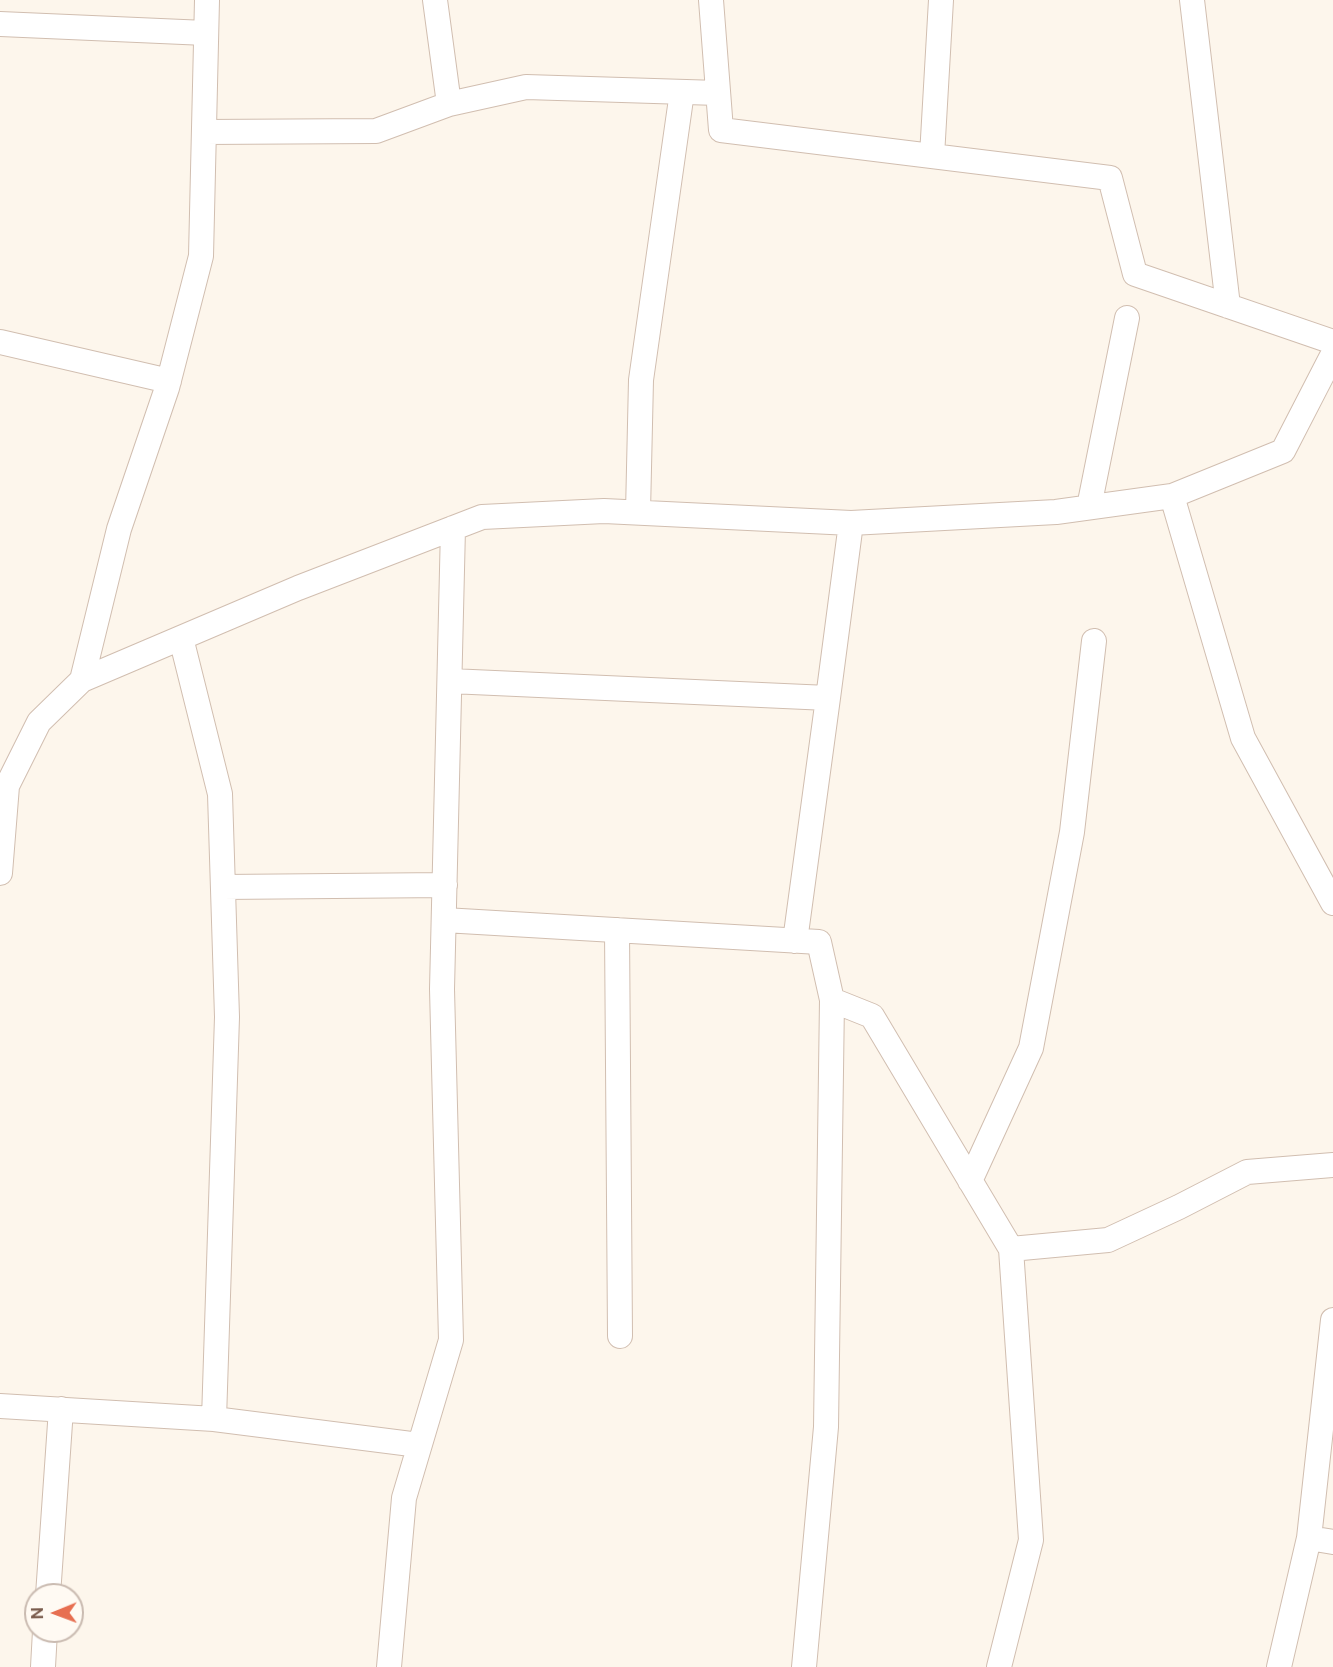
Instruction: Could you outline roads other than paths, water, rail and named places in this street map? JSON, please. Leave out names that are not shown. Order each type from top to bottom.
[{"type":"street","points":[[82,680],[119,529],[169,381],[201,256],[207,0]]},
{"type":"street","points":[[435,0],[449,104]]},
{"type":"street","points":[[711,0],[721,130],[1110,178],[1135,274],[1333,342]]},
{"type":"street","points":[[932,156],[941,0]]},
{"type":"street","points":[[1192,0],[1228,306]]},
{"type":"street","points":[[0,24],[206,33]]},
{"type":"street","points":[[204,132],[376,131],[449,104],[526,87],[718,93]]},
{"type":"street","points":[[638,512],[641,380],[682,92]]},
{"type":"street","points":[[1089,507],[1127,318]]},
{"type":"street","points":[[0,342],[169,381]]},
{"type":"street","points":[[0,873],[4,788],[39,722],[82,680],[298,588],[482,517],[604,511],[851,523],[1056,512],[1172,496],[1283,451],[1333,354]]},
{"type":"street","points":[[1172,496],[1243,738],[1333,903]]},
{"type":"street","points":[[795,940],[851,523]]},
{"type":"street","points":[[389,1667],[404,1498],[451,1340],[442,989],[453,528]]},
{"type":"street","points":[[181,638],[220,794],[227,1017],[214,1419]]},
{"type":"street","points":[[970,1181],[1031,1048],[1072,832],[1094,641]]},
{"type":"street","points":[[450,681],[828,698]]},
{"type":"street","points":[[223,887],[445,885]]},
{"type":"street","points":[[444,920],[819,942],[832,999],[826,1427],[804,1667]]},
{"type":"street","points":[[617,930],[620,1336]]},
{"type":"street","points":[[832,999],[872,1016],[1011,1249],[1031,1540],[999,1667]]},
{"type":"street","points":[[1011,1249],[1108,1240],[1247,1172],[1333,1165]]},
{"type":"street","points":[[1279,1667],[1309,1539],[1333,1320]]},
{"type":"street","points":[[0,1406],[214,1419],[420,1445]]},
{"type":"street","points":[[49,1583],[61,1409]]},
{"type":"street","points":[[1309,1539],[1333,1542]]},
{"type":"street","points":[[43,1667],[44,1643]]}]
